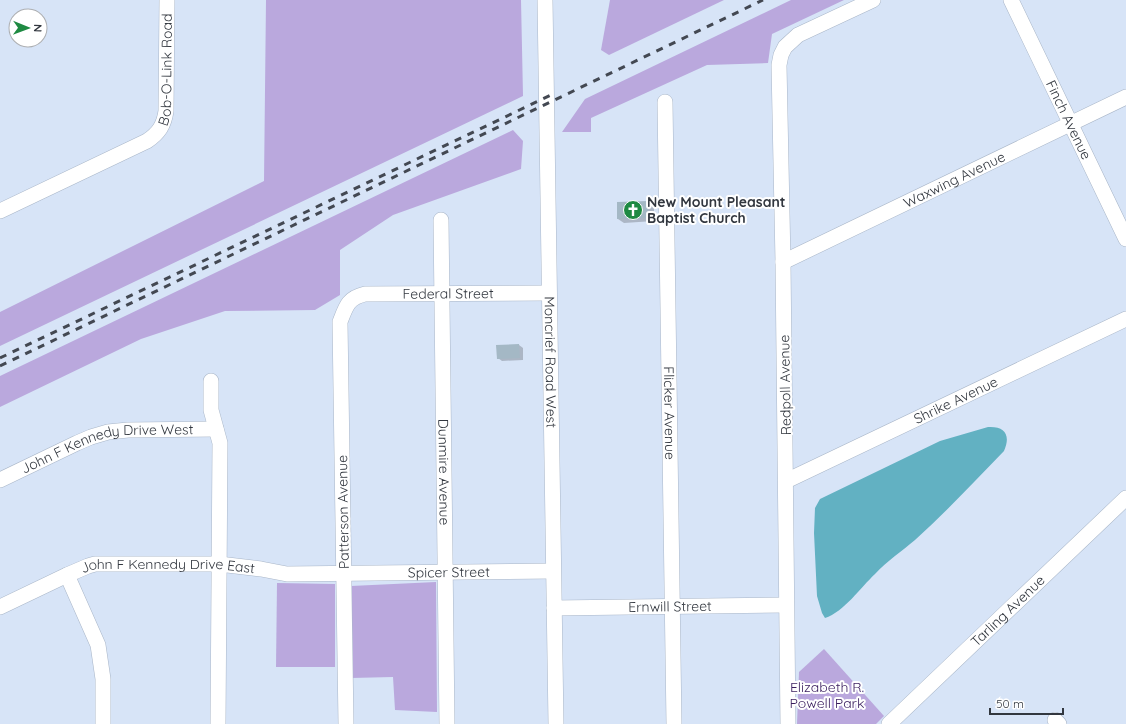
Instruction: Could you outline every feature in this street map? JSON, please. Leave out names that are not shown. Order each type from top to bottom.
[{"type":"street","name":"Bob-O-Link Road","points":[[0,211],[155,136],[162,127],[166,111],[167,0]]},
{"type":"street","name":"Moncrief Road West","points":[[545,0],[556,724]]},
{"type":"street","name":"Redpoll Avenue","points":[[788,724],[786,481],[779,65],[781,55],[785,47],[798,35],[873,0]]},
{"type":"street","name":"Finch Avenue","points":[[1011,0],[1126,239]]},
{"type":"street","name":"Waxwing Avenue","points":[[783,262],[1126,97]]},
{"type":"street","name":"Flicker Avenue","points":[[665,102],[674,724]]},
{"type":"street","name":"Dunmire Avenue","points":[[441,220],[448,724]]},
{"type":"street","name":"Federal Street","points":[[349,302],[357,296],[365,294],[549,293]]},
{"type":"street","name":"Patterson Avenue","points":[[346,724],[340,322],[344,310],[349,302]]},
{"type":"street","name":"Shrike Avenue","points":[[786,481],[1126,319]]},
{"type":"street","points":[[211,381],[211,410],[220,443],[218,724]]},
{"type":"street","name":"John F Kennedy Drive West","points":[[0,480],[77,443],[108,432],[128,430],[216,429]]},
{"type":"street","name":"Tarling Avenue","points":[[889,724],[1126,498]]},
{"type":"street","name":"John F Kennedy Drive East","points":[[0,607],[67,575],[95,564],[219,564],[287,574],[344,574]]},
{"type":"street","name":"Spicer Street","points":[[344,574],[553,571]]},
{"type":"street","points":[[67,575],[98,645],[103,679],[103,724]]},
{"type":"street","name":"Ernwill Street","points":[[554,608],[786,605]]},
{"type":"green space","points":[[266,0],[521,0],[523,96],[0,346],[0,312],[264,181]]},
{"type":"green space","points":[[610,0],[724,0],[609,55],[601,50]]},
{"type":"green space","points":[[791,0],[844,0],[772,34],[768,63],[707,65],[591,118],[591,132],[562,132],[585,99]]},
{"type":"green space","points":[[513,130],[523,141],[521,169],[393,215],[340,250],[340,295],[315,310],[225,311],[141,339],[0,407],[0,376]]},
{"type":"green space","points":[[436,582],[437,712],[395,710],[393,677],[351,678],[351,586]]},
{"type":"green space","points":[[277,583],[335,584],[335,667],[276,667]]},
{"type":"green space","name":"Elizabeth R. Powell Park","points":[[824,649],[884,716],[876,724],[797,724],[799,672]]},
{"type":"water","points":[[988,427],[999,428],[1005,433],[1007,440],[1004,451],[927,529],[880,569],[845,605],[832,615],[825,618],[817,596],[814,533],[815,508],[820,499],[940,441]]},
{"type":"building","name":"New Mount Pleasant Baptist Church","points":[[648,201],[648,218],[617,219],[617,202]]},
{"type":"building","points":[[519,344],[520,358],[497,359],[496,345]]},
{"type":"railway","points":[[0,366],[763,0]]},
{"type":"railway","points":[[0,358],[551,95]]},
{"type":"place","name":"New Mount Pleasant Baptist Church","points":[[633,210]]}]
